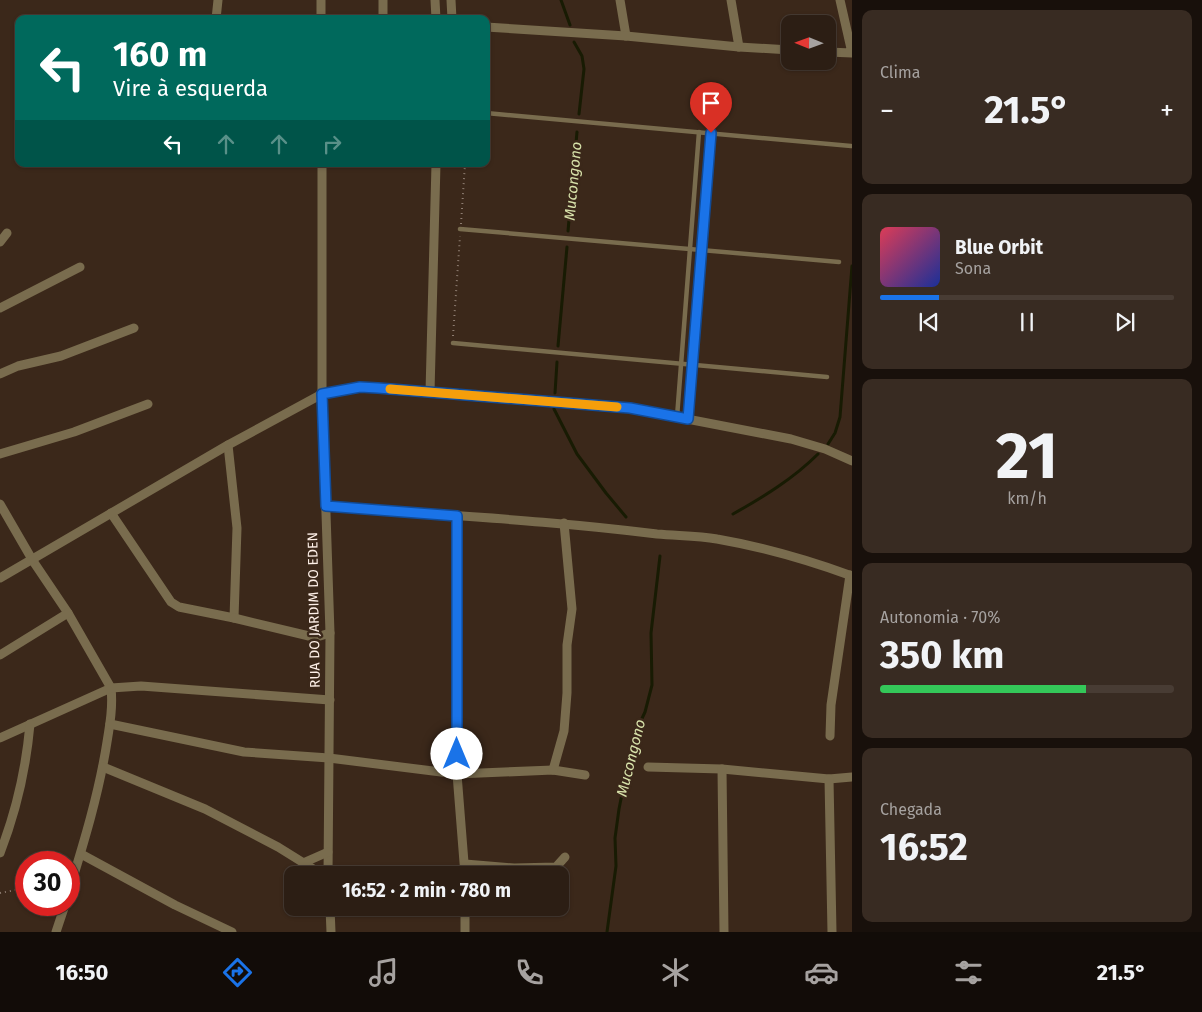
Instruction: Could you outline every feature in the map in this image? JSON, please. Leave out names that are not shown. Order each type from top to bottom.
[{"type":"street","points":[[216,15],[218,0]]},
{"type":"street","points":[[321,0],[321,15]]},
{"type":"street","points":[[383,0],[383,15]]},
{"type":"street","points":[[435,0],[436,15]]},
{"type":"street","points":[[451,0],[452,15]]},
{"type":"street","points":[[620,0],[626,36]]},
{"type":"street","points":[[731,0],[739,47]]},
{"type":"street","points":[[836,52],[852,53],[840,0]]},
{"type":"street","points":[[490,27],[626,36],[781,49]]},
{"type":"street","name":"RUA DO JARDIM DO EDEN","points":[[322,167],[322,394],[330,632],[328,866]]},
{"type":"street","points":[[430,392],[436,167]]},
{"type":"street","points":[[0,242],[7,233]]},
{"type":"street","points":[[0,308],[80,267]]},
{"type":"street","points":[[0,374],[18,366],[60,356],[134,328]]},
{"type":"street","points":[[0,578],[228,445],[322,394],[360,387],[630,408],[791,439],[825,449],[852,462]]},
{"type":"street","points":[[0,454],[74,432],[148,404]]},
{"type":"street","points":[[228,445],[237,528],[234,618]]},
{"type":"street","points":[[0,504],[32,561],[68,614],[111,688],[110,724],[103,767],[80,857]]},
{"type":"street","points":[[326,506],[519,519],[667,535],[716,538],[789,555],[851,575],[830,705],[830,736]]},
{"type":"street","points":[[111,514],[171,602],[179,607],[309,636],[320,636],[330,632]]},
{"type":"street","points":[[457,516],[457,774],[465,864],[514,868],[556,867],[565,857]]},
{"type":"street","points":[[553,770],[564,731],[567,693],[567,645],[572,609],[564,523]]},
{"type":"street","points":[[0,655],[68,614]]},
{"type":"street","points":[[0,738],[111,688],[141,686],[330,700]]},
{"type":"street","points":[[0,853],[11,825],[22,779],[30,724]]},
{"type":"street","points":[[110,724],[244,752],[330,758],[457,774],[553,770],[585,775]]},
{"type":"street","points":[[103,767],[205,809],[308,866]]},
{"type":"street","points":[[648,767],[722,769],[829,778],[852,778]]},
{"type":"street","points":[[722,769],[724,932]]},
{"type":"street","points":[[829,778],[832,932]]},
{"type":"street","points":[[303,863],[328,852]]},
{"type":"street","points":[[81,854],[175,905],[232,932]]},
{"type":"street","points":[[56,932],[61,916]]},
{"type":"street","points":[[330,916],[331,932]]},
{"type":"street","points":[[465,916],[465,932]]},
{"type":"lane","points":[[490,113],[851,146]]},
{"type":"lane","points":[[677,418],[699,132]]},
{"type":"lane","points":[[688,419],[711,133]]},
{"type":"lane","points":[[460,229],[839,262]]},
{"type":"lane","points":[[453,343],[827,377]]},
{"type":"path","points":[[453,343],[466,167]]},
{"type":"path","points":[[0,893],[15,890]]},
{"type":"waterway","name":"Mucongono","points":[[561,0],[570,25]]},
{"type":"waterway","name":"Mucongono","points":[[574,42],[582,56],[584,69],[579,114]]},
{"type":"waterway","name":"Mucongono","points":[[568,231],[577,132]]},
{"type":"waterway","name":"Mucongono","points":[[558,346],[567,247]]},
{"type":"waterway","points":[[828,444],[835,433],[840,417],[852,266]]},
{"type":"waterway","name":"Mucongono","points":[[555,393],[557,362]]},
{"type":"waterway","name":"Mucongono","points":[[554,409],[577,454],[626,517]]},
{"type":"waterway","points":[[733,514],[788,479],[818,454]]},
{"type":"waterway","name":"Mucongono","points":[[607,932],[616,866],[615,838],[619,809],[633,738],[645,712],[652,685],[651,633],[660,556]]},
{"type":"slow traffic","points":[[390,389],[617,407]]},
{"type":"route","points":[[457,754],[457,516],[326,506],[322,394],[360,387],[378,388],[630,408],[688,419],[711,133]]}]
